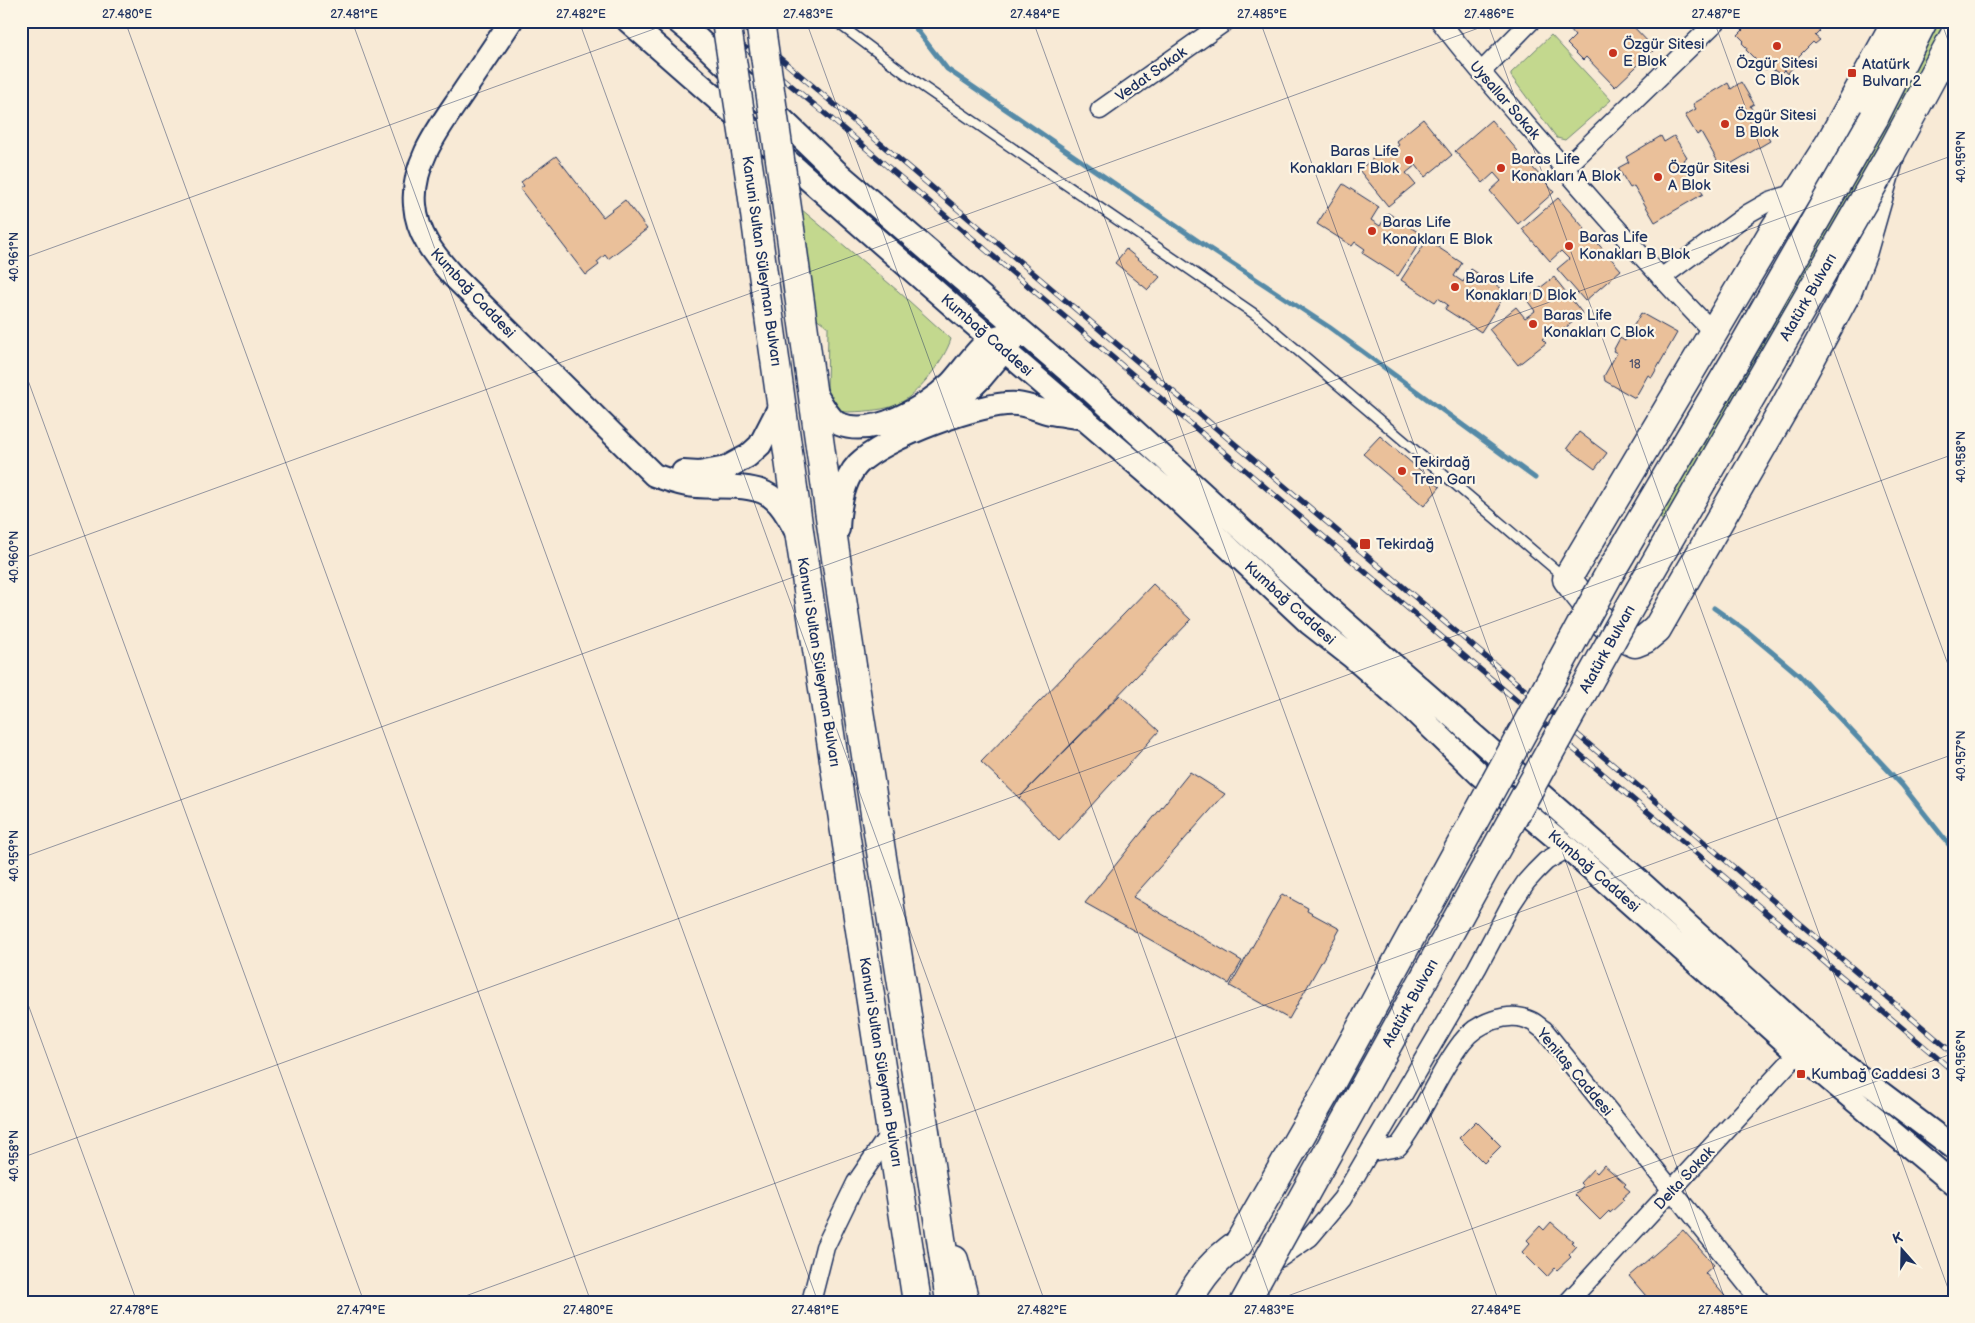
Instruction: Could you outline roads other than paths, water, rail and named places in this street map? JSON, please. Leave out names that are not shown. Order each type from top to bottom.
[{"type":"main road","name":"Kanuni Sultan Süleyman Bulvarı","points":[[726,21],[751,184],[800,538],[917,1302]]},
{"type":"main road","points":[[760,21],[835,552],[926,1131],[950,1302]]},
{"type":"main road","name":"Atatürk Bulvarı","points":[[1202,1302],[1239,1243],[1328,1088],[1608,576],[1730,369],[1863,112],[1923,21]]},
{"type":"main road","points":[[1888,26],[1863,112],[1832,141],[1797,193],[1636,465],[1566,579],[1602,624],[1624,638],[1635,643],[1645,639],[1657,629],[1782,412],[1848,290],[1862,254],[1891,153]]},
{"type":"main road","name":"Atatürk Bulvarı","points":[[1245,1302],[1630,607],[1891,153],[1954,36]]},
{"type":"main road","points":[[926,1131],[965,1302]]},
{"type":"main road","points":[[1187,1302],[1198,1283],[1216,1260],[1239,1243]]},
{"type":"street","name":"Kumbağ Caddesi","points":[[511,21],[441,126],[425,155],[414,190],[417,220],[422,236],[431,252],[452,275],[654,474],[688,485],[744,487],[764,493],[774,498],[800,538]]},
{"type":"street","name":"Kumbağ Caddesi","points":[[628,21],[1174,497],[1309,623],[1414,711],[1479,774],[1568,848],[1798,1053],[1954,1184]]},
{"type":"street","name":"Kumbağ Caddesi","points":[[677,21],[835,170],[1090,390],[1305,587],[1628,871],[1828,1053],[1954,1148]]},
{"type":"street","name":"Uysallar Sokak","points":[[1440,21],[1564,169],[1661,278],[1713,332]]},
{"type":"street","points":[[1481,72],[1530,21]]},
{"type":"street","points":[[1564,169],[1717,21]]},
{"type":"street","name":"Vedat Sokak","points":[[1100,110],[1214,24]]},
{"type":"street","points":[[1661,278],[1749,213],[1770,201],[1797,193]]},
{"type":"street","points":[[811,384],[818,401],[837,423],[854,427],[872,425],[907,415],[931,400],[998,345],[1020,330]]},
{"type":"street","points":[[937,421],[982,377],[998,345]]},
{"type":"street","name":"Kumbağ Caddesi","points":[[634,455],[676,471],[699,474],[726,468],[748,456],[760,444],[782,402]]},
{"type":"street","points":[[835,552],[838,547],[839,514],[842,496],[857,465],[874,452],[897,439],[937,421],[994,406],[1017,404],[1052,413],[1084,418]]},
{"type":"street","points":[[1266,1264],[1281,1257],[1310,1238],[1342,1199],[1477,968],[1510,906],[1526,882],[1546,862],[1568,848]]},
{"type":"street","name":"Yenitaş Caddesi","points":[[1371,1149],[1376,1152],[1398,1148],[1462,1041],[1479,1026],[1494,1019],[1518,1018],[1531,1021],[1544,1030],[1761,1302]]},
{"type":"street","name":"Delta Sokak","points":[[1568,1302],[1798,1053]]},
{"type":"street","points":[[811,1302],[825,1247],[856,1183],[892,1130]]},
{"type":"lane","points":[[835,21],[922,86],[1256,315],[1566,579]]},
{"type":"waterway","points":[[910,21],[947,69],[1207,247],[1329,327],[1535,478]]},
{"type":"waterway","points":[[1714,608],[1749,633],[1799,675],[1902,785],[1954,851]]},
{"type":"railway","points":[[713,21],[834,121],[1954,1072]]},
{"type":"railway","points":[[736,21],[1954,1054]]},
{"type":"place","name":"Özgür Sitesi C Blok","points":[[1777,46]]},
{"type":"place","name":"Özgür Sitesi E Blok","points":[[1613,53]]},
{"type":"place","name":"Atatürk Bulvarı 2","points":[[1852,73]]},
{"type":"place","name":"Özgür Sitesi B Blok","points":[[1725,124]]},
{"type":"place","name":"Baras Life Konakları F Blok","points":[[1409,160]]},
{"type":"place","name":"Baras Life Konakları A Blok","points":[[1501,168]]},
{"type":"place","name":"Özgür Sitesi A Blok","points":[[1658,177]]},
{"type":"place","name":"Baras Life Konakları E Blok","points":[[1372,231]]},
{"type":"place","name":"Baras Life Konakları B Blok","points":[[1569,246]]},
{"type":"place","name":"Baras Life Konakları D Blok","points":[[1455,287]]},
{"type":"place","name":"Baras Life Konakları C Blok","points":[[1533,324]]},
{"type":"place","name":"Tekirdağ Tren Garı","points":[[1402,471]]},
{"type":"place","name":"Tekirdağ","points":[[1365,544]]},
{"type":"place","name":"Kumbağ Caddesi 3","points":[[1801,1074]]}]
